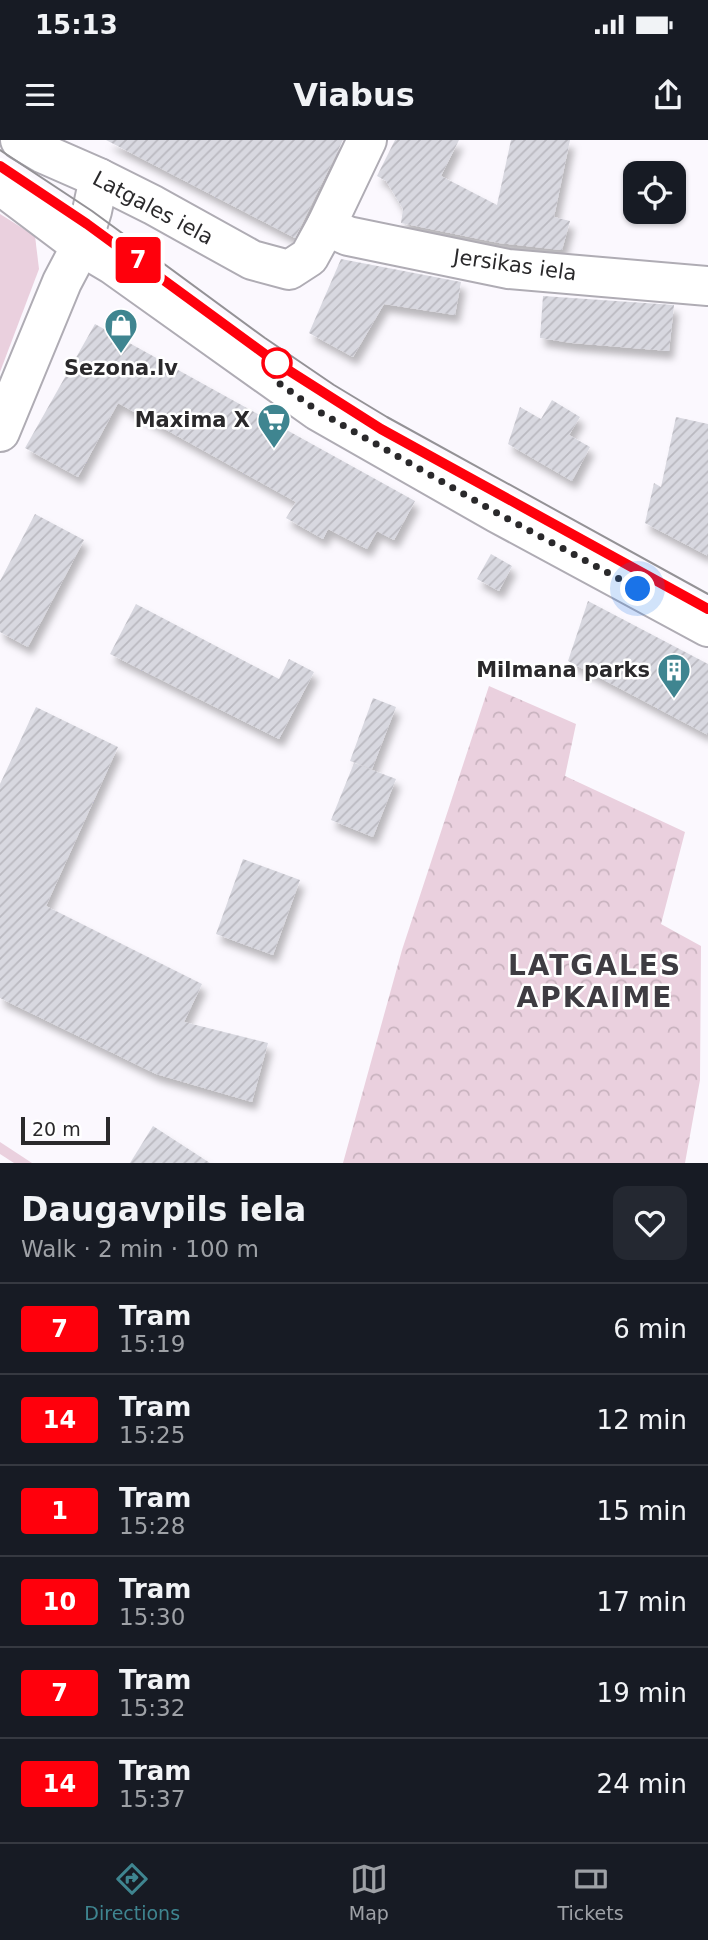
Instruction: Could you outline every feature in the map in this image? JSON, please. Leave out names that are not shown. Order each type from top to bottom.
[{"type":"street","name":"Latgales iela","points":[[20,140],[41,153],[153,205],[252,260],[289,270],[309,257],[326,226]]},
{"type":"street","points":[[326,226],[366,140]]},
{"type":"street","points":[[0,432],[62,282],[81,246],[99,178]]},
{"type":"street","points":[[0,185],[81,246],[113,265],[318,411],[497,513],[708,627]]},
{"type":"street","name":"Jersikas iela","points":[[326,226],[348,236],[508,268],[708,286]]},
{"type":"green space","points":[[0,214],[35,236],[39,269],[0,372]]},
{"type":"green space","points":[[489,686],[576,724],[565,776],[685,832],[661,924],[701,946],[700,1080],[685,1163],[343,1163],[402,950]]},
{"type":"green space","points":[[0,1142],[32,1163],[14,1163],[0,1154]]},
{"type":"building","points":[[106,140],[343,140],[295,238]]},
{"type":"building","points":[[395,140],[459,140],[441,176],[497,205],[511,140],[570,140],[554,217],[570,221],[562,250],[499,243],[401,223],[403,209],[386,181],[377,176]]},
{"type":"building","points":[[341,259],[461,282],[455,315],[384,304],[353,357],[309,333]]},
{"type":"building","points":[[543,296],[674,305],[669,351],[540,338]]},
{"type":"building","points":[[95,324],[415,501],[394,540],[377,531],[367,549],[328,529],[323,539],[286,518],[296,502],[118,403],[78,477],[25,448]]},
{"type":"building","points":[[552,400],[580,417],[569,435],[590,447],[572,481],[508,444],[520,407],[541,419]]},
{"type":"building","points":[[676,417],[708,424],[708,556],[645,523],[654,483],[661,487]]},
{"type":"building","points":[[35,514],[84,540],[28,647],[0,632],[0,581]]},
{"type":"building","points":[[491,554],[512,566],[499,591],[477,579]]},
{"type":"building","name":"Milmana parks","points":[[588,601],[708,664],[708,735],[568,661]]},
{"type":"building","points":[[136,604],[279,679],[289,659],[314,672],[279,739],[110,654]]},
{"type":"building","points":[[373,698],[396,707],[372,769],[350,761]]},
{"type":"building","points":[[36,707],[118,747],[46,906],[202,984],[184,1022],[268,1043],[252,1102],[156,1074],[0,998],[0,784]]},
{"type":"building","points":[[354,763],[396,779],[373,837],[331,820]]},
{"type":"building","points":[[243,859],[300,880],[273,955],[216,934]]},
{"type":"building","points":[[153,1126],[210,1163],[130,1163]]},
{"type":"tram line","points":[[0,150],[92,211],[265,338],[334,385],[708,594]]},
{"type":"tram line","points":[[0,166],[87,224],[277,363],[381,429],[708,609]]},
{"type":"tram line","name":"7","points":[[0,166],[87,224],[258,349],[328,396],[381,429],[708,609]]},
{"type":"place","name":"Sezona.lv","points":[[121,355]]},
{"type":"place","name":"Maxima X","points":[[274,450]]},
{"type":"place","name":"Milmana parks","points":[[674,700]]},
{"type":"district","name":"LATGALES APKAIME","points":[[595,981]]},
{"type":"route","points":[[277,363],[273,379],[318,411],[497,513],[638,589]]}]
